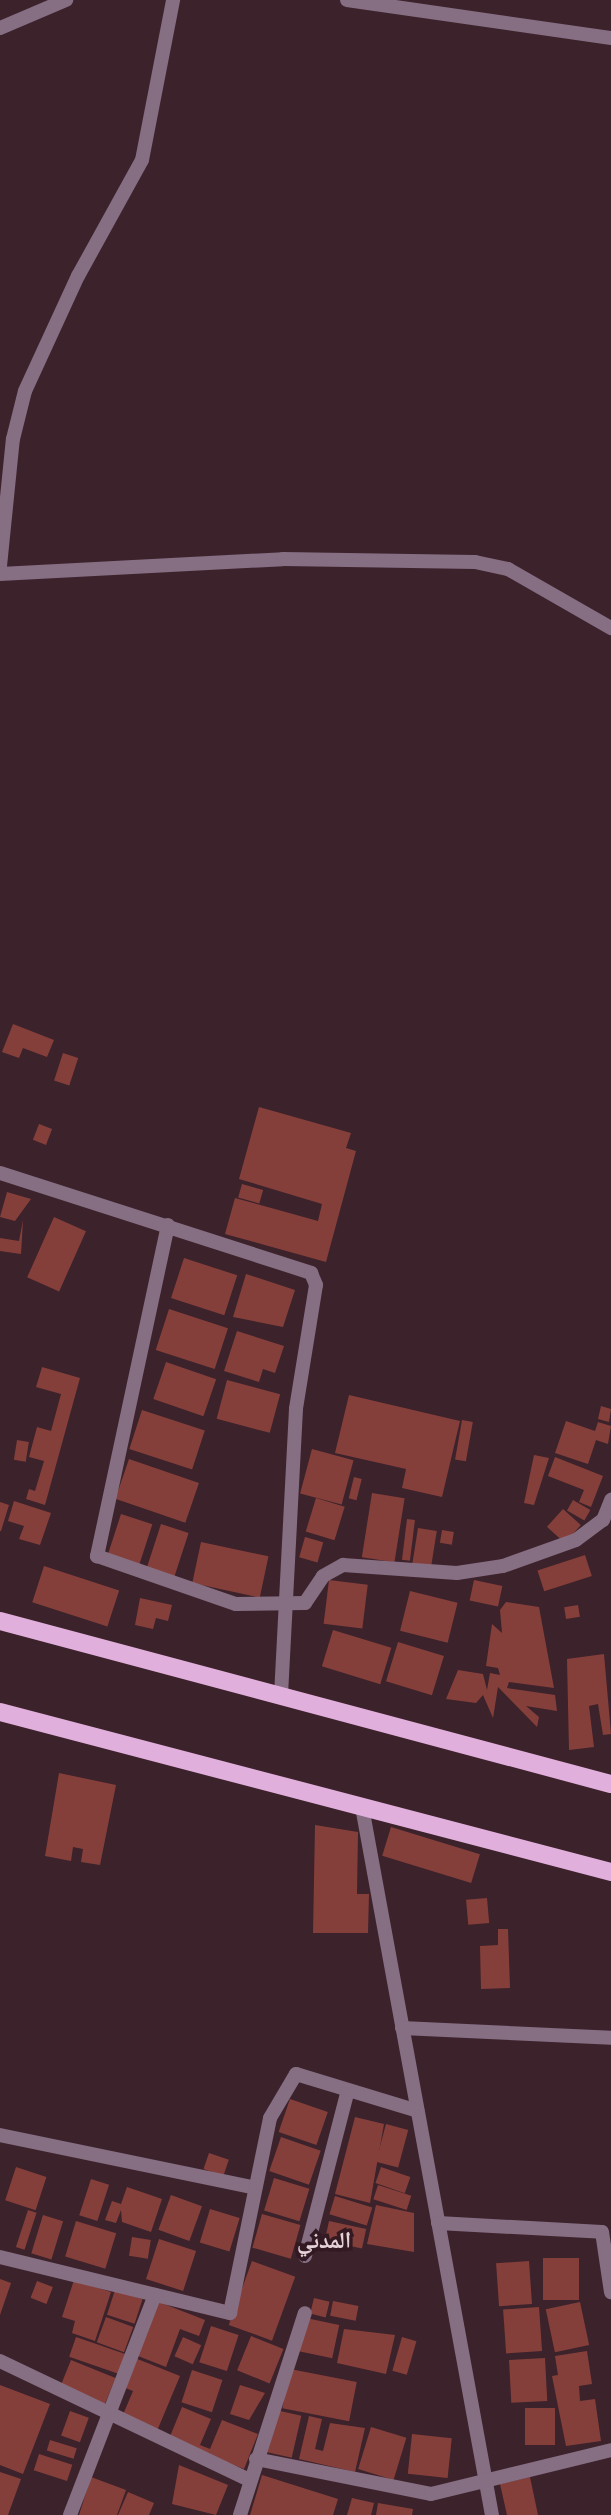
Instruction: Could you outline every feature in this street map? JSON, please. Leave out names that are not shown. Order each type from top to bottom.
[{"type":"main road","points":[[0,1621],[611,1784]]},
{"type":"main road","points":[[0,1712],[611,1872]]},
{"type":"street","points":[[0,28],[66,0]]},
{"type":"street","points":[[0,566],[13,439],[25,391],[78,276],[142,160],[173,0]]},
{"type":"street","points":[[347,0],[611,38]]},
{"type":"street","points":[[0,574],[283,559],[475,562],[508,569],[611,628]]},
{"type":"street","points":[[0,1174],[300,1265],[316,1285],[296,1409],[281,1695]]},
{"type":"street","points":[[168,1225],[97,1556],[236,1604],[305,1603],[323,1576],[343,1565],[457,1573],[503,1566],[576,1540],[603,1520],[611,1500]]},
{"type":"street","points":[[362,1807],[492,2515]]},
{"type":"street","points":[[402,2028],[611,2038]]},
{"type":"street","points":[[0,2257],[230,2313],[270,2118],[296,2074],[418,2111]]},
{"type":"street","points":[[305,2256],[348,2090]]},
{"type":"street","points":[[0,2135],[256,2188]]},
{"type":"street","points":[[438,2223],[602,2232],[611,2292]]},
{"type":"street","points":[[70,2515],[107,2413],[155,2295]]},
{"type":"street","points":[[240,2515],[248,2480],[304,2313]]},
{"type":"street","points":[[0,2361],[248,2480]]},
{"type":"street","points":[[256,2459],[431,2494],[611,2450]]},
{"type":"building","points":[[13,1024],[54,1040],[47,1057],[23,1048],[19,1058],[2,1052]]},
{"type":"building","points":[[63,1053],[78,1058],[69,1086],[54,1081]]},
{"type":"building","points":[[259,1107],[351,1133],[346,1148],[356,1151],[326,1262],[225,1234],[235,1198],[318,1221],[322,1204],[239,1179]]},
{"type":"building","points":[[39,1124],[52,1129],[46,1145],[33,1140]]},
{"type":"building","points":[[242,1184],[263,1190],[259,1204],[238,1197]]},
{"type":"building","points":[[7,1192],[31,1199],[15,1221],[0,1217]]},
{"type":"building","points":[[54,1217],[86,1231],[59,1292],[27,1277]]},
{"type":"building","points":[[23,1220],[21,1254],[0,1251],[0,1238],[19,1241]]},
{"type":"building","points":[[184,1258],[237,1275],[224,1315],[171,1298]]},
{"type":"building","points":[[246,1274],[295,1290],[283,1327],[233,1317]]},
{"type":"building","points":[[169,1309],[228,1328],[215,1369],[156,1350]]},
{"type":"building","points":[[237,1331],[284,1346],[275,1373],[263,1369],[259,1382],[224,1371]]},
{"type":"building","points":[[166,1362],[216,1379],[203,1416],[153,1399]]},
{"type":"building","points":[[42,1367],[80,1378],[45,1505],[26,1499],[29,1489],[35,1491],[44,1461],[29,1457],[37,1427],[51,1431],[61,1394],[36,1387]]},
{"type":"building","points":[[227,1380],[280,1394],[270,1433],[217,1419]]},
{"type":"building","points":[[349,1395],[460,1421],[442,1497],[402,1488],[406,1469],[335,1453]]},
{"type":"building","points":[[601,1406],[611,1409],[609,1422],[598,1419]]},
{"type":"building","points":[[142,1410],[205,1430],[192,1469],[129,1449]]},
{"type":"building","points":[[462,1420],[473,1422],[466,1461],[455,1459]]},
{"type":"building","points":[[566,1421],[595,1431],[598,1422],[611,1426],[608,1444],[596,1440],[588,1464],[555,1453]]},
{"type":"building","points":[[17,1440],[29,1442],[26,1462],[14,1460]]},
{"type":"building","points":[[312,1449],[354,1460],[342,1505],[300,1493]]},
{"type":"building","points":[[534,1455],[549,1458],[534,1505],[524,1503]]},
{"type":"building","points":[[555,1457],[603,1476],[591,1507],[579,1502],[584,1490],[548,1476]]},
{"type":"building","points":[[129,1459],[199,1483],[185,1523],[115,1499]]},
{"type":"building","points":[[354,1477],[362,1479],[356,1500],[349,1498]]},
{"type":"building","points":[[372,1493],[405,1498],[394,1562],[362,1557]]},
{"type":"building","points":[[316,1498],[345,1507],[334,1540],[306,1531]]},
{"type":"building","points":[[573,1500],[590,1510],[584,1520],[567,1510]]},
{"type":"building","points":[[14,1501],[51,1513],[40,1545],[19,1539],[24,1526],[8,1521]]},
{"type":"building","points":[[0,1502],[9,1505],[1,1531],[0,1531]]},
{"type":"building","points":[[563,1509],[581,1525],[565,1543],[547,1527]]},
{"type":"building","points":[[121,1514],[152,1524],[138,1568],[107,1558]]},
{"type":"building","points":[[407,1519],[415,1520],[410,1561],[402,1560]]},
{"type":"building","points":[[161,1524],[189,1533],[174,1577],[147,1568]]},
{"type":"building","points":[[418,1528],[437,1531],[431,1570],[412,1568]]},
{"type":"building","points":[[442,1530],[454,1532],[452,1545],[440,1543]]},
{"type":"building","points":[[305,1537],[323,1542],[317,1562],[299,1557]]},
{"type":"building","points":[[201,1542],[268,1556],[260,1597],[192,1583]]},
{"type":"building","points":[[585,1555],[592,1576],[544,1591],[537,1570]]},
{"type":"building","points":[[44,1566],[119,1590],[107,1627],[32,1602]]},
{"type":"building","points":[[329,1580],[368,1585],[362,1628],[324,1624]]},
{"type":"building","points":[[474,1580],[502,1586],[498,1607],[470,1601]]},
{"type":"building","points":[[410,1591],[458,1603],[448,1643],[400,1631]]},
{"type":"building","points":[[140,1598],[172,1605],[168,1621],[156,1618],[153,1629],[135,1625]]},
{"type":"building","points":[[506,1602],[539,1607],[554,1688],[509,1682],[507,1688],[555,1695],[557,1711],[526,1706],[539,1717],[537,1727],[498,1687],[493,1718],[483,1695],[476,1703],[446,1699],[458,1670],[483,1674],[487,1690],[490,1673],[500,1675],[498,1668],[486,1666],[492,1624],[502,1633],[500,1610]]},
{"type":"building","points":[[578,1605],[580,1617],[566,1619],[564,1607]]},
{"type":"building","points":[[333,1630],[391,1648],[380,1684],[322,1666]]},
{"type":"building","points":[[398,1642],[444,1656],[432,1695],[386,1681]]},
{"type":"building","points":[[604,1654],[611,1734],[603,1735],[598,1704],[589,1706],[594,1747],[569,1750],[567,1659]]},
{"type":"building","points":[[59,1773],[116,1785],[100,1865],[81,1862],[83,1849],[73,1847],[71,1861],[45,1856]]},
{"type":"building","points":[[315,1825],[358,1832],[357,1894],[369,1894],[368,1933],[313,1933]]},
{"type":"building","points":[[391,1827],[480,1854],[471,1883],[382,1856]]},
{"type":"building","points":[[487,1898],[489,1923],[468,1925],[466,1900]]},
{"type":"building","points":[[498,1929],[508,1929],[510,1988],[481,1989],[480,1946],[498,1945]]},
{"type":"building","points":[[290,2099],[328,2112],[316,2145],[279,2132]]},
{"type":"building","points":[[355,2117],[384,2124],[370,2203],[335,2194]]},
{"type":"building","points":[[386,2124],[408,2130],[398,2168],[376,2162]]},
{"type":"building","points":[[281,2137],[321,2151],[309,2185],[269,2171]]},
{"type":"building","points":[[209,2153],[229,2160],[223,2176],[203,2169]]},
{"type":"building","points":[[16,2167],[46,2177],[36,2210],[5,2200]]},
{"type":"building","points":[[381,2167],[410,2177],[405,2193],[375,2183]]},
{"type":"building","points":[[274,2178],[309,2189],[299,2221],[264,2211]]},
{"type":"building","points":[[91,2179],[109,2185],[97,2221],[79,2215]]},
{"type":"building","points":[[378,2185],[411,2196],[407,2210],[373,2199]]},
{"type":"building","points":[[127,2187],[162,2199],[151,2232],[122,2222],[121,2210],[116,2223],[105,2220],[112,2201],[121,2204]]},
{"type":"building","points":[[171,2195],[202,2206],[189,2241],[158,2230]]},
{"type":"building","points":[[335,2196],[372,2207],[367,2226],[329,2214]]},
{"type":"building","points":[[376,2205],[414,2213],[414,2252],[367,2244]]},
{"type":"building","points":[[210,2209],[240,2218],[229,2252],[200,2242]]},
{"type":"building","points":[[28,2210],[37,2213],[25,2250],[16,2247]]},
{"type":"building","points":[[262,2214],[300,2225],[291,2259],[252,2248]]},
{"type":"building","points":[[43,2215],[63,2221],[51,2259],[31,2253]]},
{"type":"building","points":[[76,2221],[116,2233],[105,2269],[65,2256]]},
{"type":"building","points":[[329,2221],[366,2229],[362,2248],[325,2241]]},
{"type":"building","points":[[132,2237],[151,2240],[148,2259],[129,2256]]},
{"type":"building","points":[[159,2239],[196,2251],[183,2291],[146,2279]]},
{"type":"building","points":[[543,2258],[579,2258],[579,2300],[543,2300]]},
{"type":"building","points":[[252,2261],[295,2277],[272,2341],[229,2325]]},
{"type":"building","points":[[529,2261],[532,2304],[499,2306],[496,2263]]},
{"type":"building","points":[[0,2279],[11,2283],[0,2315]]},
{"type":"building","points":[[74,2280],[111,2292],[95,2341],[72,2333],[75,2321],[62,2317]]},
{"type":"building","points":[[37,2281],[53,2287],[46,2304],[31,2298]]},
{"type":"building","points":[[115,2290],[143,2299],[135,2324],[107,2315]]},
{"type":"building","points":[[314,2298],[330,2302],[326,2317],[310,2314]]},
{"type":"building","points":[[333,2301],[359,2306],[356,2321],[330,2316]]},
{"type":"building","points":[[159,2302],[205,2320],[199,2336],[180,2329],[166,2367],[138,2356]]},
{"type":"building","points":[[580,2302],[589,2345],[555,2352],[546,2309]]},
{"type":"building","points":[[539,2307],[542,2351],[506,2353],[503,2310]]},
{"type":"building","points":[[106,2317],[133,2327],[124,2352],[97,2342]]},
{"type":"building","points":[[306,2318],[339,2325],[332,2358],[299,2351]]},
{"type":"building","points":[[211,2326],[239,2335],[227,2371],[199,2362]]},
{"type":"building","points":[[344,2329],[395,2335],[386,2374],[337,2363]]},
{"type":"building","points":[[251,2336],[283,2349],[270,2383],[237,2370]]},
{"type":"building","points":[[76,2337],[125,2354],[118,2374],[69,2357]]},
{"type":"building","points":[[183,2337],[201,2345],[193,2364],[174,2356]]},
{"type":"building","points":[[402,2337],[416,2341],[407,2375],[392,2371]]},
{"type":"building","points":[[587,2351],[592,2384],[579,2386],[580,2401],[595,2399],[601,2441],[566,2446],[552,2376],[558,2375],[555,2356]]},
{"type":"building","points":[[135,2358],[180,2376],[157,2431],[122,2417],[133,2391],[123,2387]]},
{"type":"building","points":[[545,2358],[547,2401],[511,2403],[509,2360]]},
{"type":"building","points":[[71,2360],[116,2378],[105,2405],[60,2387]]},
{"type":"building","points":[[290,2369],[357,2382],[349,2421],[282,2408]]},
{"type":"building","points":[[192,2370],[222,2380],[212,2412],[181,2402]]},
{"type":"building","points":[[0,2385],[50,2404],[23,2474],[0,2465]]},
{"type":"building","points":[[240,2385],[265,2393],[249,2420],[230,2414]]},
{"type":"building","points":[[182,2407],[211,2419],[200,2445],[210,2449],[222,2420],[258,2434],[244,2469],[169,2439]]},
{"type":"building","points":[[525,2408],[555,2408],[555,2445],[525,2445]]},
{"type":"building","points":[[276,2410],[301,2416],[292,2458],[266,2452]]},
{"type":"building","points":[[70,2411],[89,2418],[80,2442],[61,2435]]},
{"type":"building","points":[[309,2416],[322,2419],[315,2449],[323,2451],[330,2423],[365,2428],[355,2472],[299,2459]]},
{"type":"building","points":[[371,2427],[406,2438],[394,2480],[358,2469]]},
{"type":"building","points":[[412,2434],[452,2438],[448,2478],[408,2474]]},
{"type":"building","points":[[50,2440],[77,2448],[74,2459],[47,2451]]},
{"type":"building","points":[[39,2454],[72,2465],[67,2481],[34,2470]]},
{"type":"building","points":[[179,2465],[228,2485],[216,2515],[172,2504]]},
{"type":"building","points":[[0,2472],[21,2479],[8,2515],[0,2515]]},
{"type":"building","points":[[262,2475],[338,2499],[333,2515],[250,2515]]},
{"type":"building","points":[[91,2477],[126,2490],[117,2515],[79,2515]]},
{"type":"building","points":[[530,2477],[538,2515],[507,2515],[500,2484]]},
{"type":"building","points":[[128,2492],[154,2503],[149,2515],[118,2515]]},
{"type":"building","points":[[352,2498],[374,2503],[371,2515],[347,2515]]},
{"type":"building","points":[[378,2503],[413,2509],[412,2515],[376,2515]]},
{"type":"district","name":"المدني","points":[[324,2241]]}]
